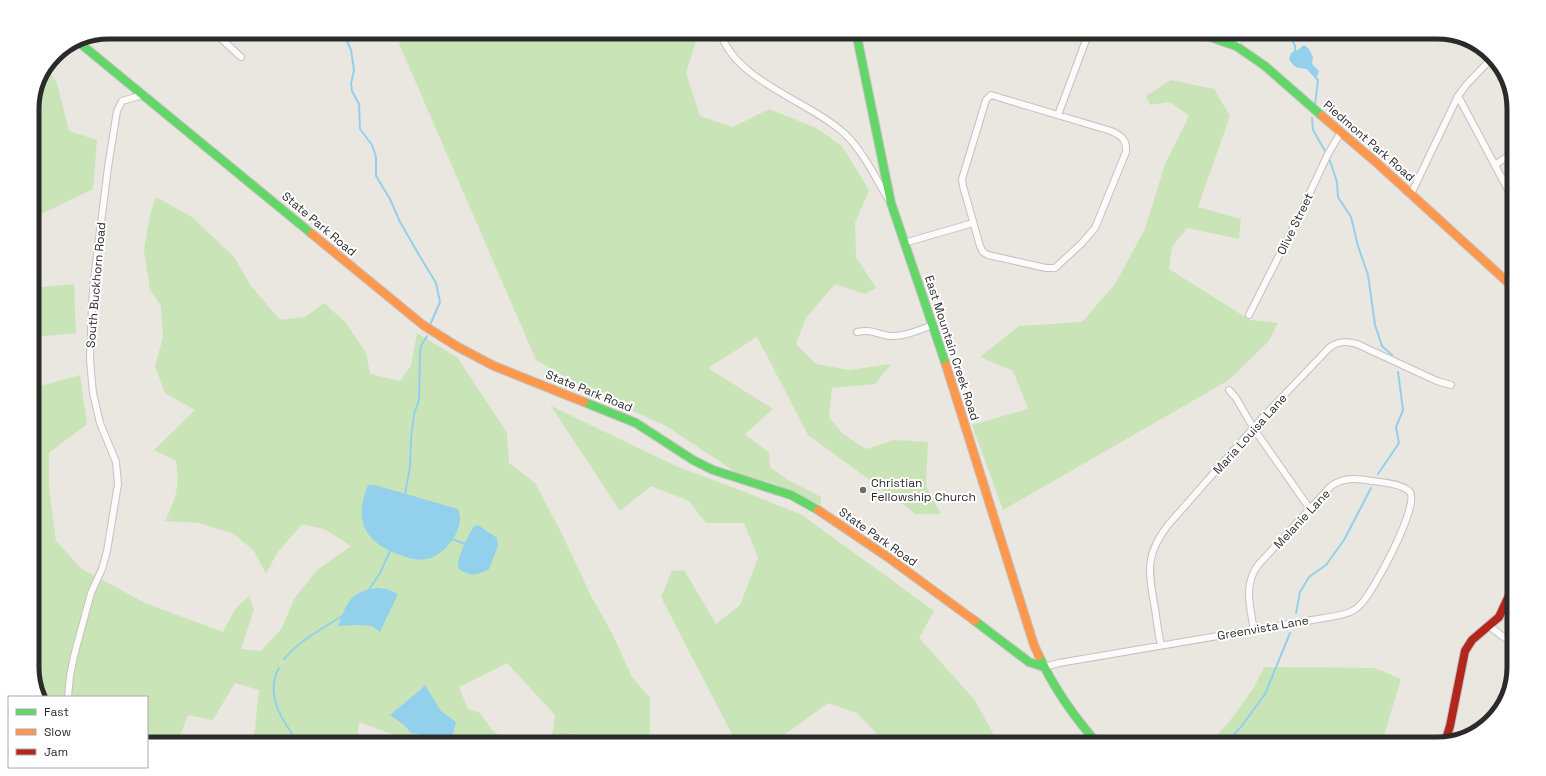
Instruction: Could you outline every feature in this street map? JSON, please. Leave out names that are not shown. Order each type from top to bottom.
[{"type":"street","points":[[221,39],[240,57]]},
{"type":"street","points":[[724,39],[731,54],[747,70],[824,118],[846,135],[860,152],[891,203]]},
{"type":"street","name":"East Mountain Creek Road","points":[[857,39],[891,203],[1034,645],[1044,667]]},
{"type":"street","points":[[1058,115],[1086,39]]},
{"type":"street","name":"Piedmont Park Road","points":[[1216,39],[1236,46],[1265,66],[1411,194],[1507,282]]},
{"type":"street","points":[[1236,46],[1239,39]]},
{"type":"street","name":"State Park Road","points":[[83,44],[143,95],[419,322],[444,340],[474,357],[494,366],[636,423],[658,435],[692,460],[704,466],[722,474],[801,499],[899,566],[1029,662],[1044,667]]},
{"type":"street","points":[[1411,194],[1458,96],[1467,84],[1489,62]]},
{"type":"street","name":"South Buckhorn Road","points":[[68,696],[74,656],[92,593],[108,551],[118,484],[116,462],[100,422],[93,393],[91,376],[92,304],[100,229],[117,111],[122,101],[143,95]]},
{"type":"street","points":[[991,95],[997,96],[1058,115],[1111,132],[1121,136],[1126,142],[1126,152],[1099,220],[1091,233],[1058,266],[1049,269],[986,254],[980,246],[962,179],[987,98],[991,95]]},
{"type":"street","points":[[1458,96],[1507,188]]},
{"type":"street","name":"Olive Street","points":[[1250,315],[1300,216],[1328,154],[1341,132]]},
{"type":"street","points":[[1495,165],[1507,157]]},
{"type":"street","points":[[904,243],[973,223]]},
{"type":"street","points":[[857,332],[868,330],[891,336],[902,335],[932,326]]},
{"type":"street","name":"Maria Louisa Lane","points":[[1161,645],[1150,575],[1150,563],[1159,537],[1254,429],[1324,353],[1333,345],[1340,342],[1351,342],[1437,381],[1451,385]]},
{"type":"street","points":[[1229,390],[1236,398],[1254,429],[1310,509]]},
{"type":"street","name":"Melanie Lane","points":[[1254,630],[1248,591],[1252,575],[1259,564],[1332,486],[1339,481],[1346,479],[1360,479],[1406,488],[1412,496]]},
{"type":"street","name":"Greenvista Lane","points":[[1044,667],[1161,645],[1345,614],[1358,607],[1366,598],[1387,563],[1395,547],[1411,505],[1412,496]]},
{"type":"street","points":[[1447,736],[1465,651],[1472,640],[1497,620],[1507,600]]},
{"type":"street","points":[[1489,626],[1507,640]]},
{"type":"street","points":[[1044,667],[1072,714],[1092,737]]},
{"type":"green space","points":[[397,39],[697,39],[686,73],[700,116],[733,127],[769,109],[816,128],[842,146],[869,190],[855,223],[856,257],[876,288],[865,294],[835,284],[806,318],[796,344],[816,364],[849,370],[891,364],[875,384],[832,388],[829,417],[842,433],[866,449],[894,440],[928,442],[926,486],[941,514],[916,514],[808,435],[757,337],[708,368],[773,409],[745,434],[769,453],[770,467],[788,480],[821,497],[821,505],[773,483],[737,473],[666,426],[596,394],[536,360]]},
{"type":"green space","points":[[50,72],[57,83],[69,131],[97,140],[93,189],[39,215],[39,104],[44,82]]},
{"type":"green space","points":[[1171,80],[1214,89],[1230,116],[1198,207],[1241,219],[1239,239],[1187,228],[1172,247],[1169,269],[1250,320],[1278,323],[1268,342],[1229,380],[1003,510],[972,425],[1028,409],[1013,371],[980,357],[1019,326],[1082,322],[1115,284],[1145,229],[1165,164],[1189,116],[1170,102],[1150,105],[1146,96]]},
{"type":"green space","points":[[156,197],[192,217],[234,257],[251,286],[280,320],[305,317],[324,303],[345,322],[366,352],[370,374],[400,381],[411,366],[417,333],[458,358],[507,433],[509,463],[535,483],[562,534],[591,596],[612,633],[632,677],[650,698],[650,731],[648,737],[552,737],[555,715],[507,663],[459,687],[468,709],[480,713],[492,730],[502,737],[400,737],[359,722],[358,737],[253,737],[259,690],[235,683],[213,720],[188,715],[180,737],[148,737],[148,696],[45,696],[40,681],[39,672],[39,382],[44,385],[80,375],[87,424],[49,453],[49,489],[56,541],[82,569],[145,603],[223,632],[236,608],[249,596],[254,609],[241,649],[261,651],[282,628],[294,599],[317,570],[351,546],[324,529],[302,524],[277,553],[266,574],[254,551],[234,534],[199,523],[165,521],[172,506],[176,492],[178,478],[176,461],[154,450],[195,410],[165,393],[155,366],[163,337],[161,306],[150,290],[144,250],[150,215]]},
{"type":"green space","points":[[74,284],[76,333],[39,336],[39,287]]},
{"type":"green space","points":[[551,406],[676,466],[802,515],[934,611],[919,638],[974,699],[995,737],[880,737],[857,713],[828,703],[782,737],[733,737],[661,597],[672,571],[684,570],[716,624],[740,605],[758,558],[744,523],[706,523],[689,501],[651,486],[620,511]]},
{"type":"green space","points":[[1264,667],[1375,668],[1401,679],[1384,735],[1382,737],[1215,737],[1229,722],[1253,689]]},
{"type":"water","points":[[1304,45],[1309,49],[1313,57],[1312,64],[1319,71],[1315,77],[1309,70],[1296,67],[1289,59],[1291,53]]},
{"type":"water","points":[[368,485],[375,485],[458,509],[460,517],[459,525],[450,544],[439,554],[421,560],[403,556],[378,544],[365,529],[362,520],[362,509]]},
{"type":"water","points":[[478,525],[497,538],[498,546],[489,569],[477,574],[469,574],[458,568],[458,563],[469,535],[474,526]]},
{"type":"water","points":[[377,588],[387,589],[398,594],[380,632],[372,626],[338,626],[347,604],[355,595]]},
{"type":"water","points":[[425,685],[441,711],[456,722],[452,737],[424,737],[411,733],[404,725],[390,715]]},
{"type":"waterway","points":[[346,39],[351,50],[354,70],[351,84],[352,91],[359,104],[360,129],[372,145],[376,157],[376,176],[390,199],[400,222],[436,283],[440,302],[430,325]]},
{"type":"waterway","points":[[1292,39],[1295,46],[1295,52]]},
{"type":"waterway","points":[[1309,70],[1318,80],[1315,105]]},
{"type":"waterway","points":[[1312,118],[1313,130],[1325,151]]},
{"type":"waterway","points":[[1330,161],[1337,182],[1338,197],[1351,217],[1358,246],[1368,275],[1375,325],[1382,346],[1392,355]]},
{"type":"waterway","points":[[405,494],[410,467],[414,414],[419,400],[420,352],[421,346],[427,336]]},
{"type":"waterway","points":[[1378,474],[1399,443],[1396,427],[1403,410],[1398,372]]},
{"type":"waterway","points":[[1296,613],[1300,592],[1309,577],[1326,565],[1344,540],[1371,488]]},
{"type":"waterway","points":[[452,539],[465,544]]},
{"type":"waterway","points":[[368,591],[380,573],[390,551]]},
{"type":"waterway","points":[[284,659],[304,640],[342,616]]},
{"type":"waterway","points":[[1232,737],[1241,727],[1265,694],[1290,633]]},
{"type":"waterway","points":[[279,668],[275,678],[275,698],[282,718],[295,737]]},
{"type":"traffic: fast","points":[[857,39],[891,203],[946,365]]},
{"type":"traffic: fast","points":[[1216,39],[1236,46],[1265,66],[1322,116]]},
{"type":"traffic: fast","points":[[81,44],[312,234]]},
{"type":"traffic: fast","points":[[584,402],[636,423],[693,460],[713,470],[791,495],[818,510]]},
{"type":"traffic: fast","points":[[975,621],[1029,662],[1044,667]]},
{"type":"traffic: fast","points":[[1039,656],[1065,702],[1092,737]]},
{"type":"traffic: slow","points":[[1322,116],[1378,164],[1507,282]]},
{"type":"traffic: slow","points":[[312,234],[423,325],[458,347],[494,366],[584,402]]},
{"type":"traffic: slow","points":[[946,365],[1034,645],[1039,656]]},
{"type":"traffic: slow","points":[[818,510],[889,558],[975,621]]},
{"type":"traffic: jam","points":[[1447,736],[1465,651],[1472,640],[1499,617],[1507,600]]},
{"type":"place","name":"Christian Fellowship Church","points":[[863,490]]}]
